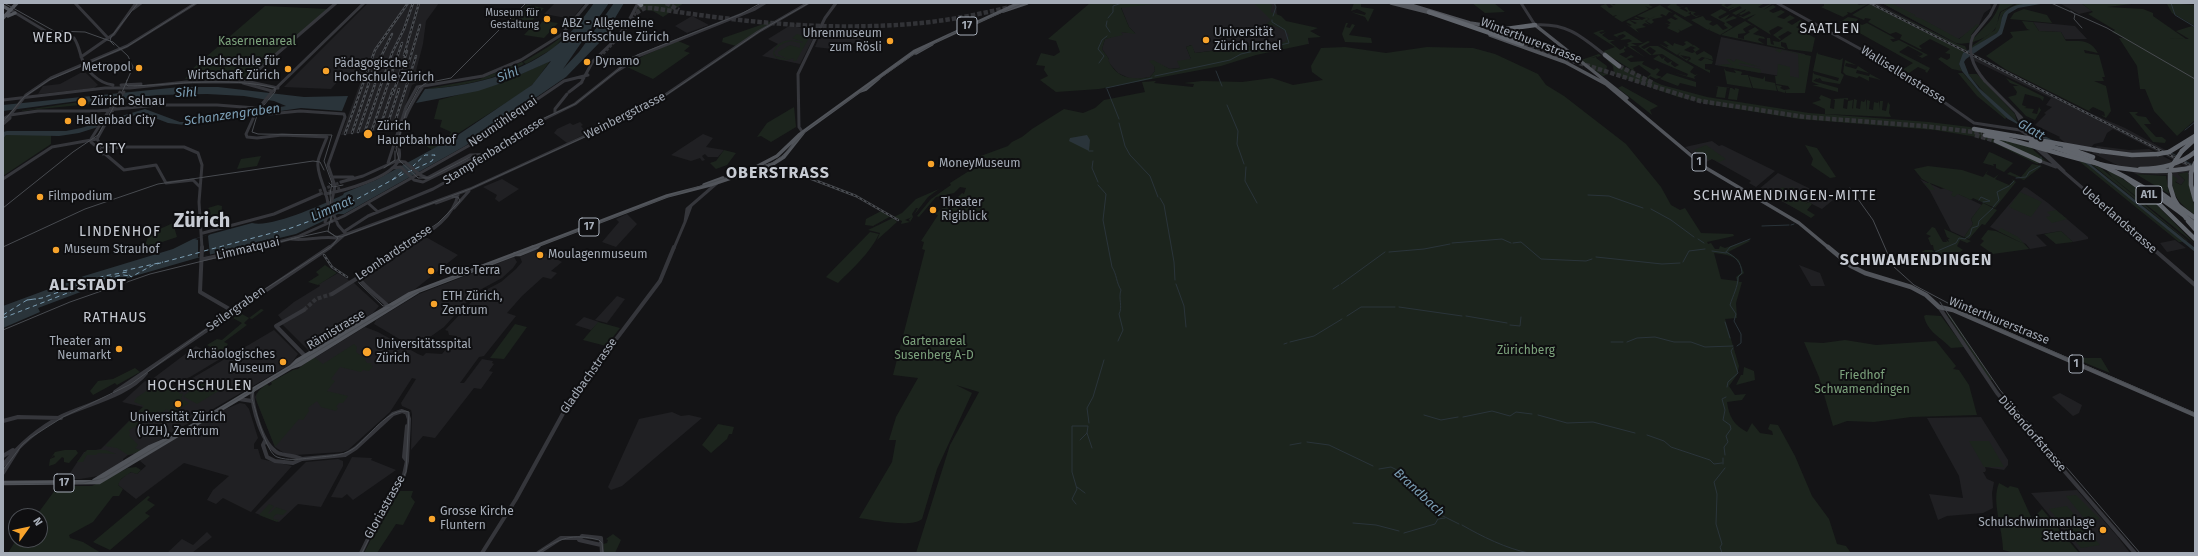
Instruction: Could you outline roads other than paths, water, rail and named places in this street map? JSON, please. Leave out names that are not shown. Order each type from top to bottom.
[{"type":"highway","points":[[1429,12],[1522,45]]},
{"type":"highway","points":[[1506,29],[1534,25]]},
{"type":"highway","points":[[1469,26],[1522,45]]},
{"type":"highway","points":[[1488,32],[1488,27],[1500,27]]},
{"type":"highway","points":[[1605,55],[1619,66]]},
{"type":"highway","name":"A1L","points":[[1974,129],[2051,146],[2094,159],[2143,184],[2195,224]]},
{"type":"highway","name":"A1L","points":[[1983,134],[2007,137],[2102,164],[2134,171],[2177,171],[2195,167]]},
{"type":"highway","name":"A1L","points":[[2007,137],[2015,136],[2132,155],[2158,154],[2178,148],[2195,136]]},
{"type":"highway","name":"A1L","points":[[2015,136],[2063,147],[2143,181],[2195,218]]},
{"type":"highway","points":[[1996,140],[2040,161]]},
{"type":"highway","points":[[2195,140],[2178,156],[2170,174],[2170,186],[2174,199],[2195,229]]},
{"type":"highway","name":"A1L","points":[[2102,164],[2137,168],[2161,168],[2180,162],[2195,152]]},
{"type":"highway","name":"A1L","points":[[2094,159],[2146,192],[2195,239]]},
{"type":"highway","points":[[2195,163],[2191,173],[2191,185],[2195,200]]},
{"type":"main road","points":[[4,17],[15,3]]},
{"type":"main road","name":"17","points":[[1003,12],[1019,3]]},
{"type":"main road","name":"17","points":[[390,307],[419,291],[516,254],[526,252],[640,207],[646,207],[671,196],[707,187],[720,180],[765,164],[777,156],[803,133],[914,53],[923,50],[932,43],[1027,3]]},
{"type":"main road","name":"Winterthurerstrasse","points":[[1391,3],[1429,12],[1522,45],[1565,62],[1608,84],[1706,168],[1799,223],[1851,266],[1865,273],[1915,288],[1929,297],[1939,307],[1953,310],[2195,415]]},
{"type":"main road","name":"Winterthurerstrasse","points":[[1404,3],[1482,25],[1500,27]]},
{"type":"main road","points":[[3,6],[9,9]]},
{"type":"main road","points":[[4,17],[15,13]]},
{"type":"main road","points":[[1500,27],[1534,25],[1608,84]]},
{"type":"main road","name":"17","points":[[707,187],[720,180],[775,163],[784,157],[803,133]]},
{"type":"main road","name":"Rämistrasse","points":[[307,357],[385,313],[390,307]]},
{"type":"main road","name":"Rämistrasse","points":[[3,483],[99,482],[113,475],[166,440],[390,307]]},
{"type":"street","points":[[75,3],[108,38]]},
{"type":"street","points":[[81,57],[114,34],[136,3]]},
{"type":"street","points":[[133,9],[141,3]]},
{"type":"street","points":[[3,124],[10,118],[10,115],[23,98],[53,77],[120,50],[196,3]]},
{"type":"street","points":[[243,83],[336,3]]},
{"type":"street","points":[[325,223],[327,218],[328,202],[318,162],[327,138],[317,135],[278,135],[252,138],[246,136],[255,115],[272,92],[278,88],[364,3]]},
{"type":"street","points":[[388,163],[392,156],[406,106],[416,89],[422,86],[483,76],[521,60],[561,35],[574,22],[588,3]]},
{"type":"street","points":[[587,75],[599,55],[619,35],[640,3]]},
{"type":"street","points":[[751,10],[762,3]]},
{"type":"street","name":"Stampfenbachstrasse","points":[[345,233],[348,227],[378,212],[433,189],[491,155],[536,123],[575,104],[616,71],[621,70],[638,56],[758,8],[765,3]]},
{"type":"street","name":"Weinbergstrasse","points":[[345,233],[460,195],[474,187],[655,103],[758,32],[808,3]]},
{"type":"street","points":[[803,133],[799,127],[798,74],[825,20],[836,3]]},
{"type":"street","points":[[1521,3],[1534,25],[1552,24],[1568,28],[1605,55]]},
{"type":"street","name":"Wallisellenstrasse","points":[[1777,3],[1895,68],[1942,98],[1977,126],[2028,133]]},
{"type":"street","points":[[1996,3],[1990,15],[1973,36],[1969,45],[1971,60],[1984,81],[2016,112],[2024,127]]},
{"type":"street","points":[[9,9],[48,32],[63,34],[75,39],[84,64],[102,82],[105,88]]},
{"type":"street","points":[[555,113],[555,109],[568,93],[581,83],[600,57]]},
{"type":"street","name":"Neumühlequai","points":[[325,223],[335,217],[368,203],[411,176],[470,145],[564,81],[587,75]]},
{"type":"street","points":[[102,82],[110,85],[123,86]]},
{"type":"street","points":[[3,100],[123,86],[190,82],[251,82],[278,88]]},
{"type":"street","points":[[243,83],[245,85],[272,92]]},
{"type":"street","points":[[91,140],[100,126],[107,120],[122,92],[123,86]]},
{"type":"street","points":[[400,159],[398,143],[412,105],[422,86]]},
{"type":"street","points":[[3,116],[38,111],[112,110],[156,105],[217,105],[258,110],[264,113],[272,114],[300,111],[345,114],[328,163],[328,168],[335,186],[332,200],[335,217],[339,226],[345,233]]},
{"type":"street","points":[[112,110],[97,139],[100,146],[182,147],[196,150],[202,159],[199,187],[204,257],[200,292],[231,310]]},
{"type":"street","points":[[2016,112],[2035,147],[2071,178]]},
{"type":"street","points":[[3,119],[10,115]]},
{"type":"street","name":"Wallisellenstrasse","points":[[1964,116],[1978,124],[2028,133]]},
{"type":"street","name":"Wallisellenstrasse","points":[[2017,130],[2024,127]]},
{"type":"street","points":[[2028,133],[2052,163]]},
{"type":"street","points":[[3,179],[49,148],[78,141],[97,139]]},
{"type":"street","points":[[91,140],[103,154],[126,170],[157,166],[165,182],[196,181],[199,187]]},
{"type":"street","points":[[103,154],[122,146]]},
{"type":"street","points":[[392,156],[406,163],[424,178],[430,177],[474,154],[491,155]]},
{"type":"street","points":[[391,168],[401,167],[418,182],[428,181],[473,158],[491,155]]},
{"type":"street","points":[[342,182],[362,177],[388,163],[400,159]]},
{"type":"street","points":[[325,194],[360,184],[380,175],[391,168],[400,159]]},
{"type":"street","points":[[2040,161],[2052,163]]},
{"type":"street","name":"Ueberlandstrasse","points":[[2052,163],[2195,285]]},
{"type":"street","points":[[332,177],[347,178],[377,170]]},
{"type":"street","points":[[341,188],[380,175]]},
{"type":"street","name":"Weinbergstrasse","points":[[469,191],[474,187]]},
{"type":"street","name":"Gladbachstrasse","points":[[482,553],[516,499],[571,399],[660,281],[691,206],[707,187]]},
{"type":"street","name":"Leonhardstrasse","points":[[332,294],[359,279],[438,224],[453,208],[460,195],[469,191]]},
{"type":"street","points":[[203,235],[268,215],[320,192]]},
{"type":"street","name":"Leonhardstrasse","points":[[453,208],[461,204],[460,195]]},
{"type":"street","points":[[368,203],[378,212]]},
{"type":"street","name":"Limmatquai","points":[[291,239],[307,233],[325,223]]},
{"type":"street","points":[[307,233],[305,236],[307,238]]},
{"type":"street","name":"Limmatquai","points":[[204,257],[291,239],[323,236],[336,238],[345,233]]},
{"type":"street","name":"Seilergraben","points":[[18,449],[24,441],[61,418],[115,392],[133,386],[143,378],[146,373],[231,310],[338,242],[345,233]]},
{"type":"street","points":[[328,248],[331,242],[330,238]]},
{"type":"street","points":[[359,279],[368,292],[375,293],[390,307]]},
{"type":"street","name":"Dübendorfstrasse","points":[[1939,307],[1992,387],[2135,553]]},
{"type":"street","points":[[304,310],[276,326],[307,357]]},
{"type":"street","name":"Gloriastrasse","points":[[252,390],[252,401],[265,441],[263,448],[270,459],[293,463],[302,459],[348,454],[389,416],[398,411],[407,413],[409,423],[405,432],[404,451],[404,457],[407,461],[401,481],[380,514],[361,553]]},
{"type":"street","points":[[237,399],[252,401]]},
{"type":"street","points":[[3,421],[18,417],[61,418]]},
{"type":"street","name":"Gloriastrasse","points":[[265,441],[270,442],[278,453],[299,456],[302,459]]},
{"type":"street","points":[[3,456],[18,449]]},
{"type":"street","points":[[3,465],[18,449]]},
{"type":"street","points":[[3,473],[18,449]]},
{"type":"street","points":[[538,553],[561,538],[601,538],[603,541],[601,545],[602,553]]},
{"type":"street","points":[[580,538],[601,545]]},
{"type":"water","name":"Limmat","points":[[594,3],[609,3],[563,69],[579,52],[614,3],[624,3],[602,40],[566,77],[465,146],[344,214],[338,214],[296,234],[204,256],[131,277],[106,287],[105,284],[102,284],[38,308],[40,312],[3,328],[3,306],[84,276],[173,249],[193,239],[252,223],[261,224],[272,222],[298,214],[376,180],[458,135],[532,85],[551,61],[499,84],[478,91],[416,103],[425,89],[458,86],[492,78],[524,66],[559,44]]},
{"type":"water","name":"Glatt","points":[[2046,3],[2018,8],[2008,14],[2002,34],[1966,59],[1964,62],[1969,75],[1979,88],[2017,122],[2074,151],[2195,248],[2195,252],[2088,165],[2062,148],[2008,119],[1982,95],[1962,71],[1959,64],[1963,53],[1997,33],[2000,28],[2003,15],[2006,11],[2016,5]]},
{"type":"water","name":"Sihl","points":[[180,87],[218,87],[304,97],[348,96],[342,111],[301,108],[184,125],[168,123],[142,113],[79,133],[59,136],[6,135],[3,139],[3,132],[7,131],[66,131],[145,109],[180,122],[191,122],[286,106],[274,101],[244,96],[207,94],[157,95],[97,102],[78,101],[3,111],[3,105]]},
{"type":"water","points":[[1087,135],[1090,140],[1089,151],[1069,141],[1070,138]]},
{"type":"waterway","points":[[1108,18],[1113,12],[1113,6],[1122,3]]},
{"type":"waterway","points":[[1273,16],[1276,7],[1274,3]]},
{"type":"waterway","points":[[2171,3],[2175,15],[2195,27]]},
{"type":"waterway","points":[[1155,76],[1230,60],[1241,54],[1289,43],[1285,30],[1272,22],[1272,20]]},
{"type":"waterway","points":[[1107,21],[1106,26],[1110,32]]},
{"type":"waterway","points":[[1099,63],[1104,56],[1098,49],[1102,40],[1107,36]]},
{"type":"waterway","points":[[1216,71],[1222,86]]},
{"type":"waterway","points":[[1106,88],[1152,78]]},
{"type":"waterway","points":[[1107,89],[1119,119]]},
{"type":"waterway","points":[[1227,105],[1238,131],[1237,144],[1244,164]]},
{"type":"waterway","points":[[2185,130],[2195,122]]},
{"type":"waterway","points":[[1119,123],[1125,146],[1130,155],[1150,176],[1158,197]]},
{"type":"waterway","points":[[2171,153],[2177,156]]},
{"type":"waterway","points":[[1093,161],[1092,168],[1098,182]]},
{"type":"waterway","points":[[2185,161],[2193,165]]},
{"type":"waterway","points":[[2016,178],[2026,177],[2029,172],[2040,166]]},
{"type":"waterway","points":[[1246,167],[1245,181],[1257,203]]},
{"type":"waterway","points":[[2010,185],[2014,181]]},
{"type":"waterway","points":[[1098,185],[1106,194],[1103,220],[1112,267],[1121,290],[1121,308],[1119,314],[1123,330],[1118,341]]},
{"type":"waterway","points":[[1993,207],[1999,200],[1997,192],[2009,186]]},
{"type":"waterway","points":[[1588,195],[1609,196],[1643,208]]},
{"type":"waterway","points":[[1979,200],[1981,197],[1990,201],[1983,202]]},
{"type":"waterway","points":[[1160,198],[1164,205],[1174,262],[1175,280]]},
{"type":"waterway","points":[[1935,252],[1956,243],[1959,238],[1965,239],[1970,235],[1972,228],[1978,226],[1979,221],[1993,208]]},
{"type":"waterway","points":[[1651,209],[1671,220],[1694,237]]},
{"type":"waterway","points":[[1762,226],[1789,225]]},
{"type":"waterway","points":[[1452,243],[1502,239],[1511,243]]},
{"type":"waterway","points":[[1698,239],[1704,243]]},
{"type":"waterway","name":"Brandbach","points":[[1737,346],[1741,343],[1741,334],[1734,321],[1736,314],[1730,305],[1738,277],[1742,273],[1737,260],[1726,252],[1730,247],[1750,239]]},
{"type":"waterway","points":[[1513,243],[1521,242],[1541,259],[1586,261],[1592,259]]},
{"type":"waterway","points":[[1389,252],[1424,249],[1450,244]]},
{"type":"waterway","points":[[1683,262],[1689,251],[1705,249]]},
{"type":"waterway","points":[[1712,251],[1726,253]]},
{"type":"waterway","points":[[1341,284],[1385,252]]},
{"type":"waterway","points":[[1920,259],[1934,257],[1935,253]]},
{"type":"waterway","points":[[1596,257],[1662,264],[1680,263]]},
{"type":"waterway","points":[[1176,284],[1184,306],[1186,327]]},
{"type":"waterway","points":[[1333,289],[1339,285]]},
{"type":"waterway","points":[[1347,316],[1361,307],[1395,307]]},
{"type":"waterway","points":[[1399,307],[1462,316]]},
{"type":"waterway","points":[[1466,316],[1507,323]]},
{"type":"waterway","points":[[1510,325],[1520,326],[1521,317]]},
{"type":"waterway","points":[[1290,342],[1314,336],[1342,319]]},
{"type":"waterway","points":[[1725,322],[1730,338]]},
{"type":"waterway","points":[[1627,342],[1637,338],[1655,337],[1674,342],[1691,342],[1705,347],[1733,346]]},
{"type":"waterway","points":[[1611,342],[1623,342]]},
{"type":"waterway","name":"Brandbach","points":[[1727,387],[1728,382],[1738,373],[1731,351],[1733,348]]},
{"type":"waterway","points":[[1089,423],[1087,408],[1093,397],[1104,360]]},
{"type":"waterway","name":"Brandbach","points":[[1725,455],[1724,447],[1728,442],[1726,436],[1731,429],[1730,425],[1723,420],[1725,410],[1722,399],[1726,397]]},
{"type":"waterway","points":[[1463,417],[1492,411],[1510,416],[1516,412],[1532,414]]},
{"type":"waterway","points":[[1424,415],[1441,420],[1458,417]]},
{"type":"waterway","points":[[1538,415],[1567,423],[1593,422],[1635,433]]},
{"type":"waterway","points":[[1076,504],[1072,499],[1077,489],[1072,472],[1072,426],[1088,426],[1087,433]]},
{"type":"waterway","points":[[1080,440],[1087,433]]},
{"type":"waterway","points":[[1087,433],[1092,448]]},
{"type":"waterway","points":[[1647,435],[1664,441],[1671,447],[1710,460],[1714,464],[1722,463]]},
{"type":"waterway","name":"Brandbach","points":[[1307,442],[1329,445],[1373,466]]},
{"type":"waterway","name":"Brandbach","points":[[1290,445],[1301,443]]},
{"type":"waterway","name":"Brandbach","points":[[1723,458],[1723,464]]},
{"type":"waterway","name":"Brandbach","points":[[1379,469],[1391,467],[1397,470],[1405,482],[1420,496],[1428,500],[1439,514],[1459,524]]},
{"type":"waterway","name":"Brandbach","points":[[1722,553],[1720,547],[1722,544],[1716,524],[1717,494],[1714,482],[1725,468]]},
{"type":"waterway","points":[[1077,487],[1085,493]]},
{"type":"waterway","points":[[1404,533],[1435,524],[1438,519],[1445,518]]},
{"type":"waterway","points":[[1353,523],[1376,525],[1399,531]]},
{"type":"waterway","name":"Brandbach","points":[[1462,525],[1494,542],[1529,553]]},
{"type":"tunnel","points":[[666,3],[679,10]]},
{"type":"tunnel","points":[[600,57],[621,35],[641,5]]},
{"type":"tunnel","points":[[636,13],[645,8],[652,8],[719,18],[786,24],[819,26],[887,26],[932,22],[1010,7]]},
{"type":"tunnel","points":[[1484,29],[1505,36]]},
{"type":"tunnel","points":[[1503,33],[1522,40]]},
{"type":"tunnel","points":[[1518,41],[1573,61],[1700,101],[1805,117],[1924,126],[1982,133]]},
{"type":"tunnel","points":[[1619,66],[1653,83]]},
{"type":"tunnel","points":[[1975,135],[1996,141]]},
{"type":"tunnel","points":[[319,191],[341,182]]},
{"type":"tunnel","points":[[320,194],[341,188]]},
{"type":"tunnel","points":[[304,310],[316,299],[332,294]]},
{"type":"tram line","points":[[4,3],[54,31],[85,32],[110,41]]},
{"type":"tram line","points":[[110,41],[111,37],[138,3]]},
{"type":"tram line","points":[[121,49],[196,3]]},
{"type":"tram line","points":[[526,3],[451,78],[426,83],[419,88],[406,112],[396,148],[399,160],[418,178],[429,178],[470,157],[494,152],[538,121],[575,104],[637,55],[741,14],[761,3]]},
{"type":"tram line","points":[[331,217],[328,231],[335,236],[341,237],[470,189],[644,110],[763,29],[809,3]]},
{"type":"tram line","points":[[3,484],[83,483],[104,478],[417,292],[664,198],[772,163],[782,156],[810,127],[913,55],[951,34],[1024,3]]},
{"type":"tram line","points":[[2051,3],[2074,13]]},
{"type":"tram line","points":[[2074,13],[2107,28],[2195,79]]},
{"type":"tram line","points":[[2074,13],[2074,19],[2082,28]]},
{"type":"tram line","points":[[110,41],[121,49]]},
{"type":"tram line","points":[[110,41],[114,45]]},
{"type":"tram line","points":[[3,122],[24,97],[49,80],[121,49]]},
{"type":"tram line","points":[[121,49],[128,56],[133,67],[127,82]]},
{"type":"tram line","points":[[3,208],[73,152],[98,135],[127,82]]},
{"type":"tram line","points":[[127,82],[126,84],[128,86],[202,82],[238,82],[275,88],[275,92],[258,112],[252,132],[258,134],[332,135],[324,161],[332,186]]},
{"type":"tram line","points":[[384,168],[395,160],[395,151]]},
{"type":"tram line","points":[[3,247],[85,209],[158,184],[313,161],[320,162],[324,170]]},
{"type":"tram line","points":[[332,186],[333,187],[343,185]]},
{"type":"tram line","points":[[332,186],[330,194],[332,222]]},
{"type":"tram line","points":[[1850,188],[1873,220],[1893,266],[1914,285],[1976,318],[2195,413]]},
{"type":"tram line","points":[[392,306],[383,306],[359,283],[358,278],[438,223],[460,201],[458,197],[452,197]]},
{"type":"tram line","points":[[3,470],[22,445],[30,438],[63,417],[131,384],[234,309],[332,246],[338,238],[327,231],[291,239]]},
{"type":"tram line","points":[[3,330],[70,302],[150,274],[296,238]]},
{"type":"tram line","points":[[1940,302],[2000,390],[2140,553]]},
{"type":"tram line","points":[[257,388],[253,393],[252,399],[265,440],[273,454],[277,457],[285,459],[343,454],[359,444],[386,418],[401,411],[409,412],[406,472],[381,514],[362,553]]},
{"type":"tram line","points":[[537,553],[560,540],[574,537],[599,540],[602,543],[603,553]]},
{"type":"railway","points":[[345,134],[375,50],[408,3]]},
{"type":"railway","points":[[365,131],[392,53],[404,29],[413,3]]},
{"type":"railway","points":[[404,55],[419,3]]},
{"type":"railway","points":[[1870,3],[2195,168]]},
{"type":"railway","points":[[409,62],[420,25]]},
{"type":"railway","points":[[377,65],[392,34]]},
{"type":"railway","points":[[372,130],[402,43]]},
{"type":"railway","points":[[393,94],[407,51]]},
{"type":"railway","points":[[393,128],[416,56]]},
{"type":"railway","points":[[352,133],[377,59]]},
{"type":"railway","points":[[358,132],[375,84]]},
{"type":"railway","points":[[379,130],[393,89]]},
{"type":"railway","points":[[386,129],[399,89]]},
{"type":"railway","points":[[783,168],[856,196],[898,220]]},
{"type":"railway","points":[[324,255],[332,267],[347,277]]},
{"type":"place","name":"Museum für Gestaltung","points":[[547,19]]},
{"type":"place","name":"ABZ - Allgemeine Berufsschule Zürich","points":[[554,31]]},
{"type":"place","name":"Universität Zürich Irchel","points":[[1206,40]]},
{"type":"place","name":"Uhrenmuseum zum Rösli","points":[[890,41]]},
{"type":"place","name":"Dynamo","points":[[587,62]]},
{"type":"place","name":"Metropol","points":[[139,68]]},
{"type":"place","name":"Hochschule für Wirtschaft Zürich","points":[[288,69]]},
{"type":"place","name":"Pädagogische Hochschule Zürich","points":[[326,71]]},
{"type":"place","name":"Zürich Selnau","points":[[82,102]]},
{"type":"place","name":"Hallenbad City","points":[[68,121]]},
{"type":"place","name":"Zürich Hauptbahnhof","points":[[368,134]]},
{"type":"place","name":"MoneyMuseum","points":[[931,164]]},
{"type":"place","name":"Filmpodium","points":[[40,197]]},
{"type":"place","name":"Theater Rigiblick","points":[[933,210]]},
{"type":"place","name":"Museum Strauhof","points":[[56,250]]},
{"type":"place","name":"Moulagenmuseum","points":[[540,255]]},
{"type":"place","name":"Focus Terra","points":[[431,271]]},
{"type":"place","name":"ETH Zürich, Zentrum","points":[[434,304]]},
{"type":"place","name":"Theater am Neumarkt","points":[[119,349]]},
{"type":"place","name":"Universitätsspital Zürich","points":[[367,352]]},
{"type":"place","name":"Archäologisches Museum","points":[[283,362]]},
{"type":"place","name":"Universität Zürich (UZH), Zentrum","points":[[178,404]]},
{"type":"place","name":"Grosse Kirche Fluntern","points":[[432,519]]},
{"type":"place","name":"Schulschwimmanlage Stettbach","points":[[2103,530]]},
{"type":"district","name":"SAATLEN","points":[[1830,29]]},
{"type":"district","name":"WERD","points":[[53,38]]},
{"type":"district","name":"CITY","points":[[111,149]]},
{"type":"district","name":"OBERSTRASS","points":[[778,174]]},
{"type":"district","name":"SCHWAMENDINGEN-MITTE","points":[[1785,196]]},
{"type":"district","name":"Zürich","points":[[202,221]]},
{"type":"district","name":"LINDENHOF","points":[[120,232]]},
{"type":"district","name":"SCHWAMENDINGEN","points":[[1916,261]]},
{"type":"district","name":"ALTSTADT","points":[[88,286]]},
{"type":"district","name":"RATHAUS","points":[[115,318]]},
{"type":"district","name":"HOCHSCHULEN","points":[[200,386]]},
{"type":"park label","name":"Kasernenareal","points":[[257,42]]},
{"type":"park label","name":"Gartenareal Susenberg A-D","points":[[934,349]]},
{"type":"park label","name":"Zürichberg","points":[[1526,351]]},
{"type":"park label","name":"Friedhof Schwamendingen","points":[[1862,383]]},
{"type":"water label","name":"Schanzengraben","points":[[232,115]]}]
